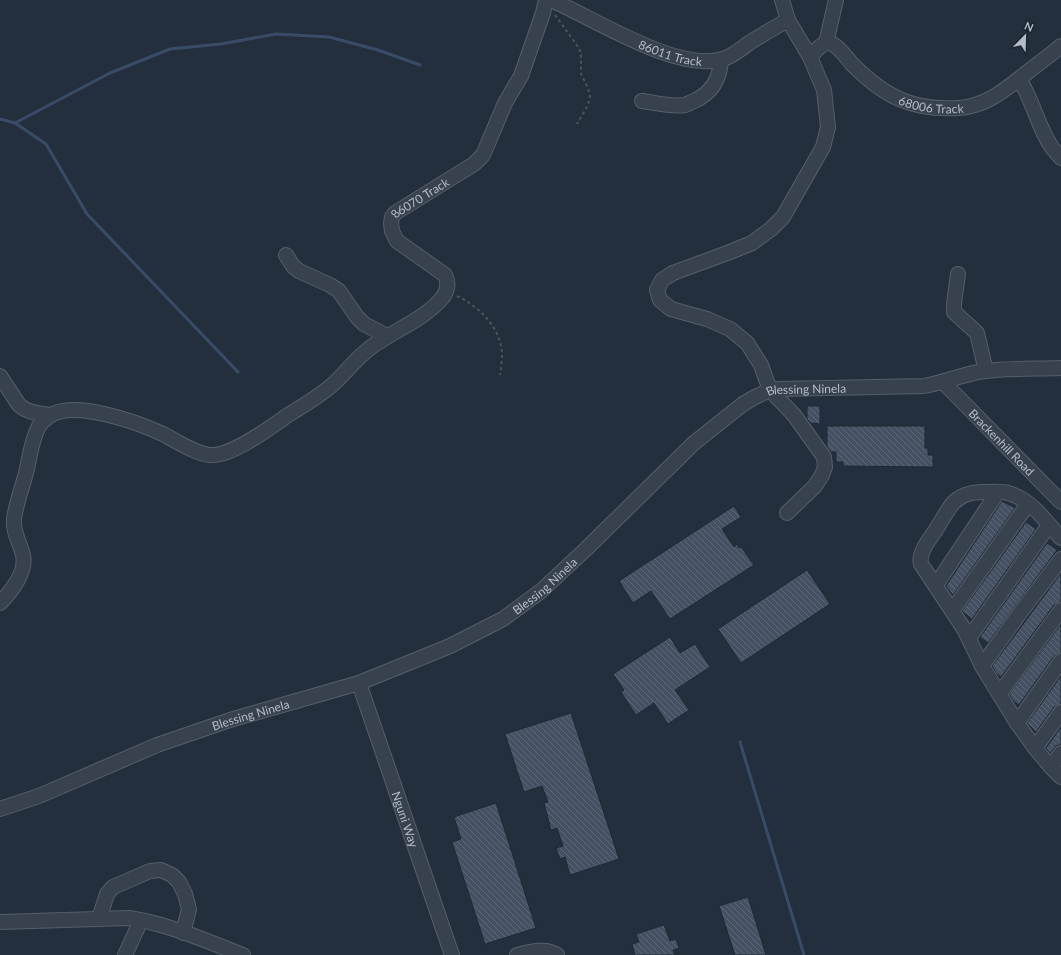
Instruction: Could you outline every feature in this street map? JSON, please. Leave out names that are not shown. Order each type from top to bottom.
[{"type":"street","points":[[782,0],[788,20],[810,57],[824,90],[828,127],[823,147],[808,176],[783,217],[771,229],[752,243],[674,273],[662,280],[657,290],[660,300],[671,309],[707,319],[730,329],[748,344],[762,365],[770,390],[794,415],[824,457],[825,467],[822,475],[814,486],[787,513]]},
{"type":"street","points":[[810,57],[826,43],[836,0]]},
{"type":"street","name":"86011 Track","points":[[550,4],[638,42],[678,57],[703,62],[721,60],[730,56],[768,31],[788,20]]},
{"type":"street","name":"86070 Track","points":[[447,291],[448,282],[445,275],[397,241],[390,224],[392,217],[395,213],[474,164],[483,155],[505,103],[521,76],[543,13],[550,4]]},
{"type":"street","name":"68006 Track","points":[[826,43],[834,45],[852,65],[881,89],[898,100],[918,106],[940,108],[974,106],[992,98],[1008,88],[1061,46]]},
{"type":"street","points":[[642,101],[671,105],[686,105],[702,97],[711,90],[716,82],[721,69],[721,60]]},
{"type":"street","points":[[1019,79],[1026,89],[1039,123],[1051,147],[1061,158]]},
{"type":"street","points":[[286,255],[293,266],[299,271],[330,285],[339,291],[357,317],[364,324],[387,336]]},
{"type":"street","points":[[958,274],[954,312],[975,329],[986,371]]},
{"type":"street","points":[[0,603],[15,584],[23,567],[23,557],[15,533],[14,518],[32,442],[39,425],[49,415],[61,411],[86,410],[124,418],[152,429],[196,451],[210,455],[223,453],[251,440],[318,396],[332,385],[361,354],[387,336],[429,312],[447,291]]},
{"type":"street","name":"Blessing Ninela","points":[[0,809],[39,796],[157,745],[230,720],[360,683],[450,646],[503,619],[541,591],[694,443],[743,404],[770,390],[798,388],[924,386],[964,375],[986,371],[1003,369],[1061,368]]},
{"type":"street","points":[[0,376],[19,405],[28,411],[49,415]]},
{"type":"street","name":"Brackenhill Road","points":[[943,382],[1061,502]]},
{"type":"street","points":[[1056,772],[1035,748],[1017,723],[1000,693],[982,666],[952,611],[921,564],[920,560],[933,534],[954,503],[964,495],[974,492],[1007,492],[1018,497],[1028,504],[1061,538]]},
{"type":"street","points":[[936,585],[998,492]]},
{"type":"street","points":[[952,611],[1028,504]]},
{"type":"street","points":[[968,638],[1049,525]]},
{"type":"street","points":[[982,666],[1061,559]]},
{"type":"street","points":[[1000,693],[1061,610]]},
{"type":"street","points":[[1017,723],[1061,661]]},
{"type":"street","name":"Nguni Way","points":[[360,683],[448,954]]},
{"type":"street","points":[[1035,748],[1061,712]]},
{"type":"street","points":[[1056,772],[1061,753]]},
{"type":"street","points":[[99,919],[107,894],[113,887],[150,871],[161,870],[172,875],[179,882],[185,894],[189,909],[183,933]]},
{"type":"street","points":[[0,922],[129,918],[161,925],[243,955]]},
{"type":"street","points":[[125,955],[138,929],[140,920]]},
{"type":"street","points":[[517,955],[542,951],[555,953],[557,955]]},
{"type":"path","points":[[550,4],[556,18],[579,48],[581,54],[581,74],[590,96],[588,105],[577,124]]},
{"type":"path","points":[[447,291],[467,301],[484,315],[491,324],[499,341],[502,356],[500,375]]},
{"type":"building","points":[[807,406],[820,406],[820,424],[811,423],[807,419]]},
{"type":"building","points":[[827,426],[925,426],[925,448],[928,448],[928,455],[933,455],[933,467],[843,466],[843,462],[836,462],[836,452],[831,452],[827,447]]},
{"type":"building","points":[[1002,501],[1015,508],[953,595],[946,586]]},
{"type":"building","points":[[734,506],[741,517],[722,529],[734,547],[737,544],[739,548],[741,547],[754,565],[670,619],[651,591],[633,603],[619,581]]},
{"type":"building","points":[[1026,522],[1036,529],[972,619],[962,611]]},
{"type":"building","points":[[1047,543],[1057,550],[988,643],[980,637]]},
{"type":"building","points":[[807,570],[830,604],[741,663],[718,629]]},
{"type":"building","points":[[1061,573],[1061,602],[1054,605],[1001,677],[996,673],[992,666]]},
{"type":"building","points":[[1061,624],[1061,653],[1054,656],[1019,705],[1013,701],[1009,694]]},
{"type":"building","points":[[670,637],[680,653],[695,644],[710,667],[675,690],[689,710],[668,724],[654,703],[636,715],[621,692],[624,690],[613,674]]},
{"type":"building","points":[[1061,676],[1061,704],[1054,707],[1036,732],[1027,723]]},
{"type":"building","points":[[571,713],[619,859],[570,875],[565,857],[560,859],[556,848],[563,846],[557,828],[551,830],[544,803],[548,802],[542,786],[524,792],[505,734]]},
{"type":"building","points":[[1061,727],[1061,745],[1057,745],[1050,753],[1046,748]]},
{"type":"building","points":[[496,803],[536,928],[485,944],[452,842],[461,839],[454,817]]},
{"type":"building","points":[[748,897],[766,955],[735,955],[719,906]]},
{"type":"building","points":[[664,925],[670,941],[676,939],[679,948],[673,950],[675,955],[635,955],[632,944],[639,942],[636,934]]},
{"type":"waterway","points":[[15,123],[110,73],[170,49],[221,44],[276,34],[329,37],[378,50],[420,65]]},
{"type":"waterway","points":[[0,119],[15,123],[46,144],[87,214],[238,372]]},
{"type":"waterway","points":[[740,742],[804,955]]}]
